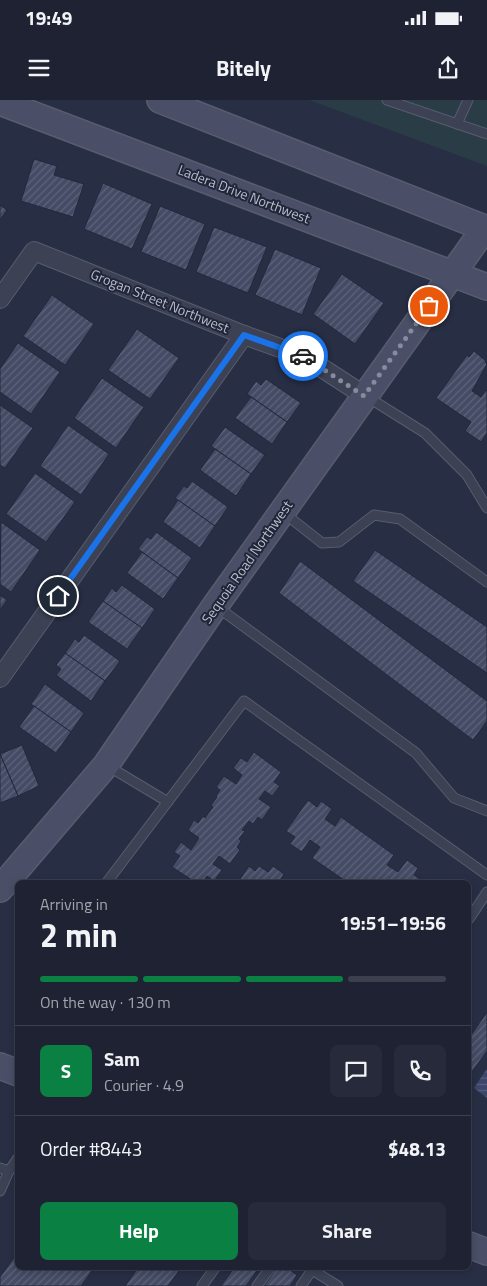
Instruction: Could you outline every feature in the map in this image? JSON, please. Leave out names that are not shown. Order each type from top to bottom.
[{"type":"street","points":[[160,100],[486,227]]},
{"type":"street","name":"Ladera Drive Northwest","points":[[0,102],[487,287]]},
{"type":"street","name":"Sequoia Road Northwest","points":[[0,889],[106,765],[282,511],[486,227]]},
{"type":"street","name":"Grogan Street Northwest","points":[[0,299],[34,251],[244,335],[305,357],[364,396]]},
{"type":"street","points":[[0,678],[244,335]]},
{"type":"street","points":[[0,1066],[15,1072]]},
{"type":"street","points":[[471,1246],[487,1252]]},
{"type":"lane","points":[[387,100],[487,134]]},
{"type":"lane","points":[[457,124],[468,100]]},
{"type":"lane","points":[[364,396],[425,433],[467,475],[487,508]]},
{"type":"lane","points":[[282,511],[322,543],[339,542],[374,515],[400,518],[487,582]]},
{"type":"lane","points":[[216,606],[416,753],[454,798],[487,811]]},
{"type":"lane","points":[[109,880],[244,701],[487,875]]},
{"type":"lane","points":[[106,765],[168,802]]},
{"type":"lane","points":[[471,916],[487,892]]},
{"type":"lane","points":[[0,1191],[15,1162]]},
{"type":"lane","points":[[0,1168],[9,1171]]},
{"type":"lane","points":[[202,1286],[214,1270]]},
{"type":"lane","points":[[257,1286],[269,1270]]},
{"type":"lane","points":[[301,1286],[309,1270]]},
{"type":"lane","points":[[312,1270],[338,1286]]},
{"type":"shaded area","points":[[309,100],[487,100],[487,166]]},
{"type":"water","points":[[487,1070],[487,1098],[474,1088]]},
{"type":"building","points":[[34,159],[57,166],[54,175],[84,184],[73,217],[21,201]]},
{"type":"building","points":[[103,183],[152,204],[132,249],[84,229]]},
{"type":"building","points":[[0,205],[7,210],[0,220]]},
{"type":"building","points":[[160,206],[205,224],[186,270],[141,252]]},
{"type":"building","points":[[214,227],[267,247],[248,293],[196,272]]},
{"type":"building","points":[[275,249],[321,268],[302,315],[255,295]]},
{"type":"building","points":[[342,274],[384,303],[355,344],[313,314]]},
{"type":"building","points":[[52,295],[94,324],[65,365],[23,336]]},
{"type":"building","points":[[137,329],[179,358],[150,399],[108,370]]},
{"type":"building","points":[[18,343],[60,372],[31,414],[0,392],[0,369]]},
{"type":"building","points":[[474,351],[487,364],[472,391],[481,397],[487,391],[487,433],[481,442],[465,431],[471,422],[436,398],[467,355],[469,357]]},
{"type":"building","points":[[102,378],[144,407],[116,448],[74,418]]},
{"type":"building","points":[[266,379],[301,403],[287,422],[247,394],[256,381],[261,385]]},
{"type":"building","points":[[251,397],[287,422],[272,444],[235,418]]},
{"type":"building","points":[[0,405],[33,428],[5,468],[0,465]]},
{"type":"building","points":[[68,425],[109,454],[81,495],[40,466]]},
{"type":"building","points":[[225,427],[265,455],[251,474],[211,446]]},
{"type":"building","points":[[215,449],[251,474],[236,496],[200,470]]},
{"type":"building","points":[[35,473],[75,502],[46,542],[6,514]]},
{"type":"building","points":[[192,481],[228,507],[215,526],[175,498],[184,486],[187,488]]},
{"type":"building","points":[[178,500],[215,526],[200,548],[163,522]]},
{"type":"building","points":[[1,522],[40,550],[11,592],[0,584]]},
{"type":"building","points":[[156,532],[192,558],[178,578],[138,549],[147,537],[151,539]]},
{"type":"building","points":[[375,550],[487,627],[487,673],[353,581]]},
{"type":"building","points":[[142,552],[178,578],[163,599],[127,573]]},
{"type":"building","points":[[300,561],[487,701],[487,721],[473,740],[279,593]]},
{"type":"building","points":[[122,585],[155,609],[142,628],[103,601],[112,588],[116,592]]},
{"type":"building","points":[[0,595],[7,600],[0,610]]},
{"type":"building","points":[[103,601],[142,628],[127,649],[88,622]]},
{"type":"building","points":[[84,635],[120,661],[105,681],[65,653],[75,639],[79,642]]},
{"type":"building","points":[[65,653],[105,681],[91,701],[56,675],[61,669],[56,665]]},
{"type":"building","points":[[45,684],[84,713],[71,732],[31,704]]},
{"type":"building","points":[[34,706],[71,732],[56,753],[19,727]]},
{"type":"building","points":[[22,745],[39,786],[18,796],[0,754]]},
{"type":"building","points":[[254,752],[281,772],[274,782],[280,786],[272,796],[265,791],[259,799],[271,807],[262,820],[258,817],[253,824],[249,821],[242,830],[245,831],[239,839],[241,841],[237,847],[240,850],[230,864],[219,856],[213,864],[222,870],[215,880],[207,876],[204,880],[192,880],[172,867],[180,856],[174,852],[181,842],[191,850],[199,838],[188,830],[194,820],[198,823],[203,816],[205,818],[213,807],[211,805],[220,790],[216,787],[224,776],[236,784],[242,775],[233,768],[241,758],[247,762]]},
{"type":"building","points":[[0,754],[18,796],[0,803]]},
{"type":"building","points":[[308,800],[317,807],[321,801],[332,809],[325,819],[335,826],[341,817],[394,855],[387,865],[398,872],[407,860],[418,868],[414,875],[422,880],[344,880],[312,858],[320,847],[310,840],[302,852],[290,844],[295,837],[286,831]]},
{"type":"building","points":[[249,866],[255,871],[259,866],[268,872],[273,866],[284,874],[280,880],[239,880]]},
{"type":"building","points":[[487,1012],[487,1051],[471,1073],[471,1035]]},
{"type":"building","points":[[15,1256],[15,1270],[93,1270],[81,1286],[0,1286],[0,1277]]},
{"type":"building","points":[[137,1270],[180,1270],[168,1286],[125,1286]]},
{"type":"building","points":[[233,1270],[258,1270],[246,1286],[221,1286]]},
{"type":"building","points":[[276,1270],[290,1270],[297,1275],[290,1286],[264,1286]]},
{"type":"way so far","points":[[303,356],[364,396],[429,306]]},
{"type":"route","points":[[58,596],[244,335],[303,356]]}]
